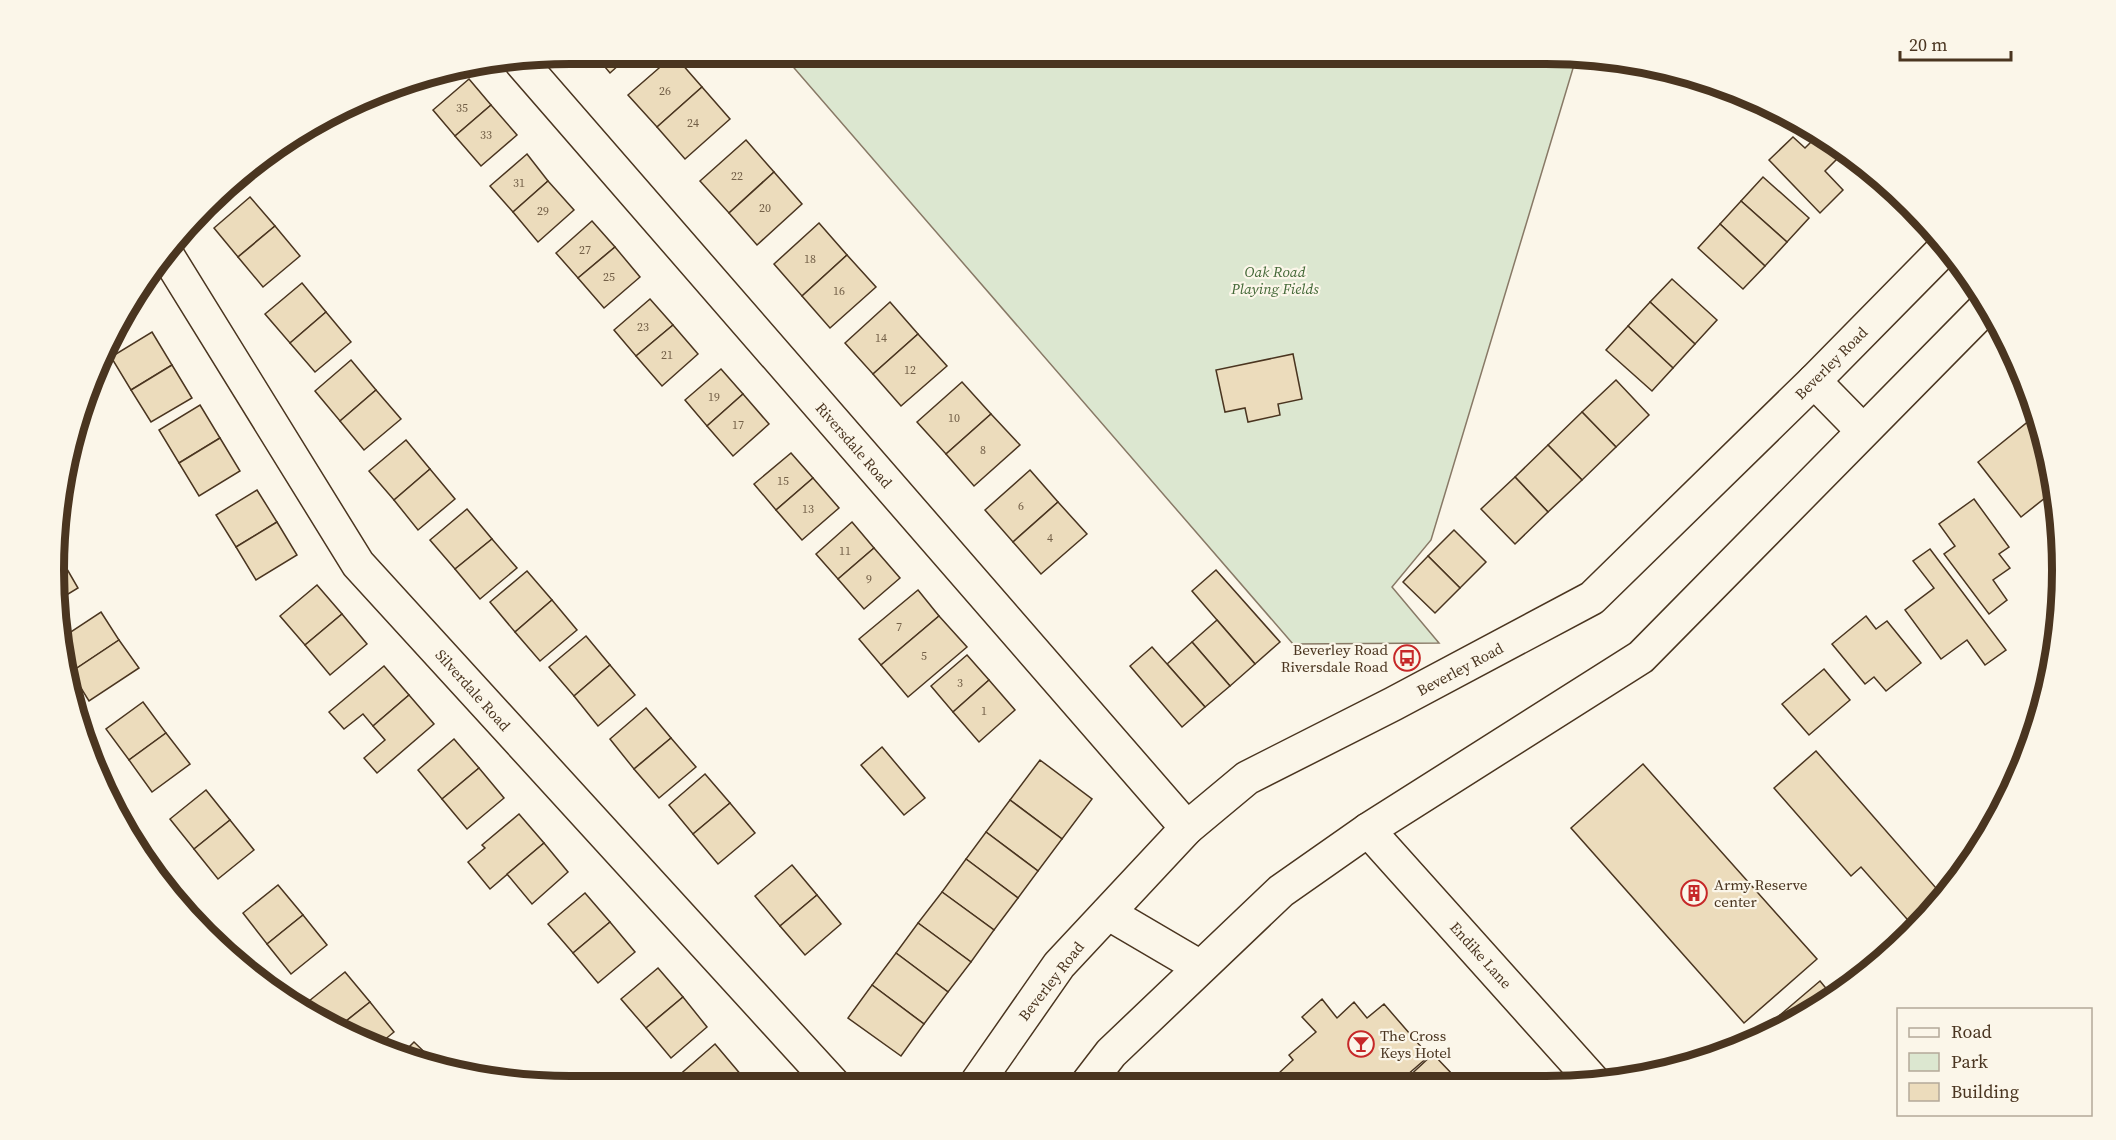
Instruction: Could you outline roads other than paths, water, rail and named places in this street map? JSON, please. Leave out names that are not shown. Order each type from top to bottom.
[{"type":"main road","name":"Riversdale Road","points":[[525,67],[1187,828]]},
{"type":"main road","name":"Beverley Road","points":[[982,1076],[1059,965],[1187,828],[1247,778],[1393,704],[1592,598],[1814,381],[1940,253]]},
{"type":"main road","name":"Silverdale Road","points":[[170,260],[358,564],[825,1076]]},
{"type":"main road","points":[[1093,1076],[1111,1053],[1281,891],[1368,830],[1641,657],[1981,312]]},
{"type":"main road","points":[[1814,381],[1863,431]]},
{"type":"main road","name":"Endike Lane","points":[[1368,830],[1586,1073]]},
{"type":"main road","points":[[1108,913],[1200,967]]},
{"type":"place","name":"Beverley Road Riversdale Road","points":[[1407,658]]},
{"type":"place","name":"Army Reserve center","points":[[1694,893]]},
{"type":"place","name":"The Cross Keys Hotel","points":[[1361,1044]]},
{"type":"park label","name":"Oak Road Playing Fields","points":[[1275,280]]}]
